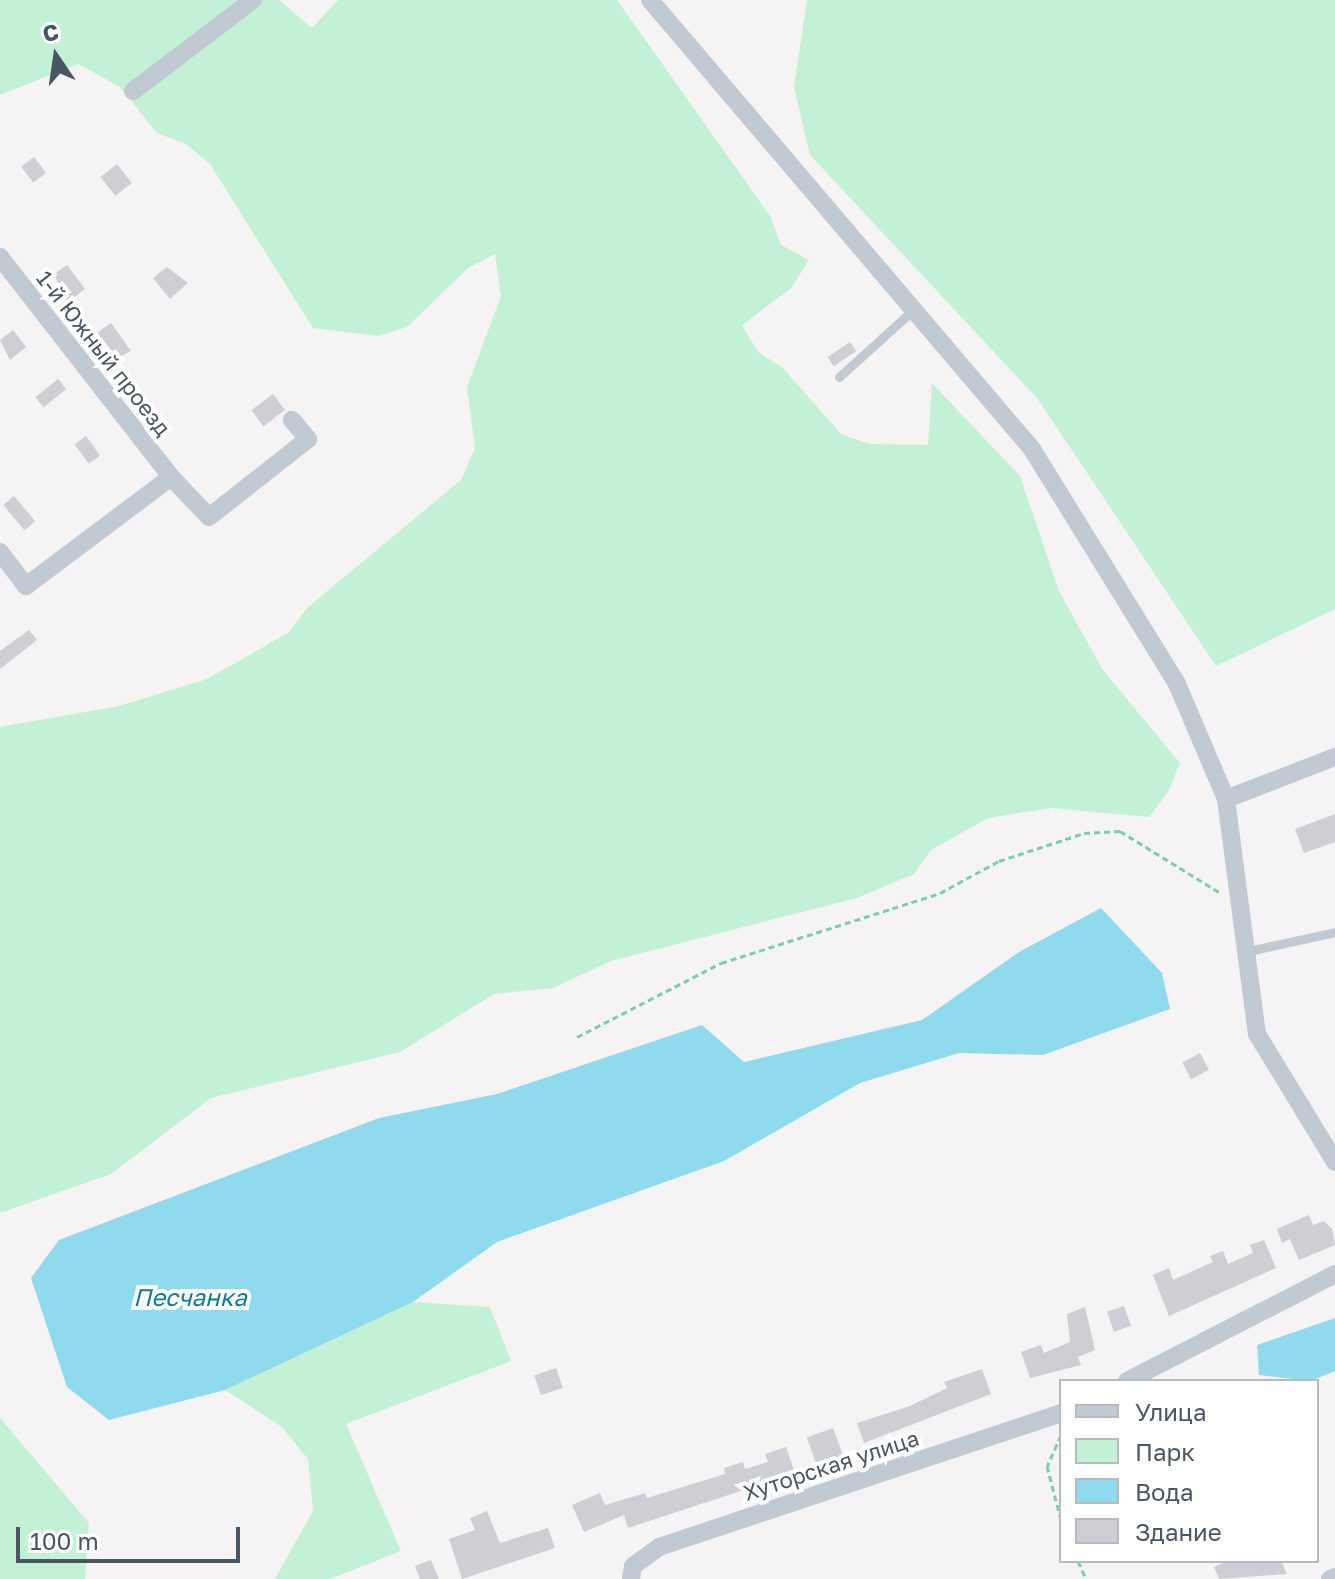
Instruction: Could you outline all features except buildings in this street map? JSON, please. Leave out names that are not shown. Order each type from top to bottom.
[{"type":"street","points":[[133,91],[253,0]]},
{"type":"street","points":[[650,0],[1032,449],[1177,684],[1226,799],[1257,1034],[1335,1162]]},
{"type":"street","name":"1-й Южный проезд","points":[[0,257],[171,477],[209,517],[308,439],[292,420]]},
{"type":"street","points":[[0,552],[26,586],[171,477]]},
{"type":"street","points":[[1226,799],[1335,757]]},
{"type":"street","points":[[1131,1379],[1335,1274]]},
{"type":"street","name":"Хуторская улица","points":[[631,1579],[633,1566],[659,1547],[1059,1414]]},
{"type":"lane","points":[[839,377],[913,310]]},
{"type":"lane","points":[[1244,952],[1335,932]]},
{"type":"path","points":[[577,1037],[721,963],[940,893],[999,861],[1084,833],[1120,831],[1171,858],[1211,893],[1238,895]]},
{"type":"path","points":[[1059,1439],[1047,1466],[1059,1512]]},
{"type":"green space","points":[[0,0],[279,0],[312,28],[338,0],[617,0],[770,216],[781,245],[809,260],[791,288],[742,325],[758,352],[783,368],[841,434],[869,444],[928,445],[932,383],[1020,476],[1059,591],[1102,669],[1180,763],[1168,792],[1149,817],[1051,808],[988,818],[931,850],[914,874],[857,898],[611,961],[553,988],[494,994],[400,1052],[211,1098],[111,1174],[0,1213],[0,727],[119,706],[207,679],[288,633],[307,608],[461,480],[475,448],[467,387],[501,296],[495,254],[468,268],[407,327],[378,336],[313,328],[210,164],[186,144],[157,133],[120,87],[78,64],[0,95]]},
{"type":"green space","points":[[807,0],[1335,0],[1335,609],[1216,666],[1037,398],[810,155],[794,87]]},
{"type":"green space","points":[[413,1302],[490,1307],[511,1361],[346,1424],[401,1551],[330,1579],[275,1579],[313,1511],[308,1459],[282,1427],[225,1390]]},
{"type":"green space","points":[[0,1418],[89,1523],[85,1579],[0,1579]]},
{"type":"water","name":"Песчанка","points":[[1101,908],[1162,973],[1170,1009],[1043,1055],[959,1053],[860,1083],[724,1161],[497,1242],[413,1302],[225,1390],[109,1420],[67,1387],[31,1278],[59,1240],[379,1118],[497,1094],[702,1025],[744,1062],[922,1020],[1019,952]]},
{"type":"water","points":[[1335,1318],[1335,1371],[1315,1379],[1259,1375],[1257,1345]]}]
